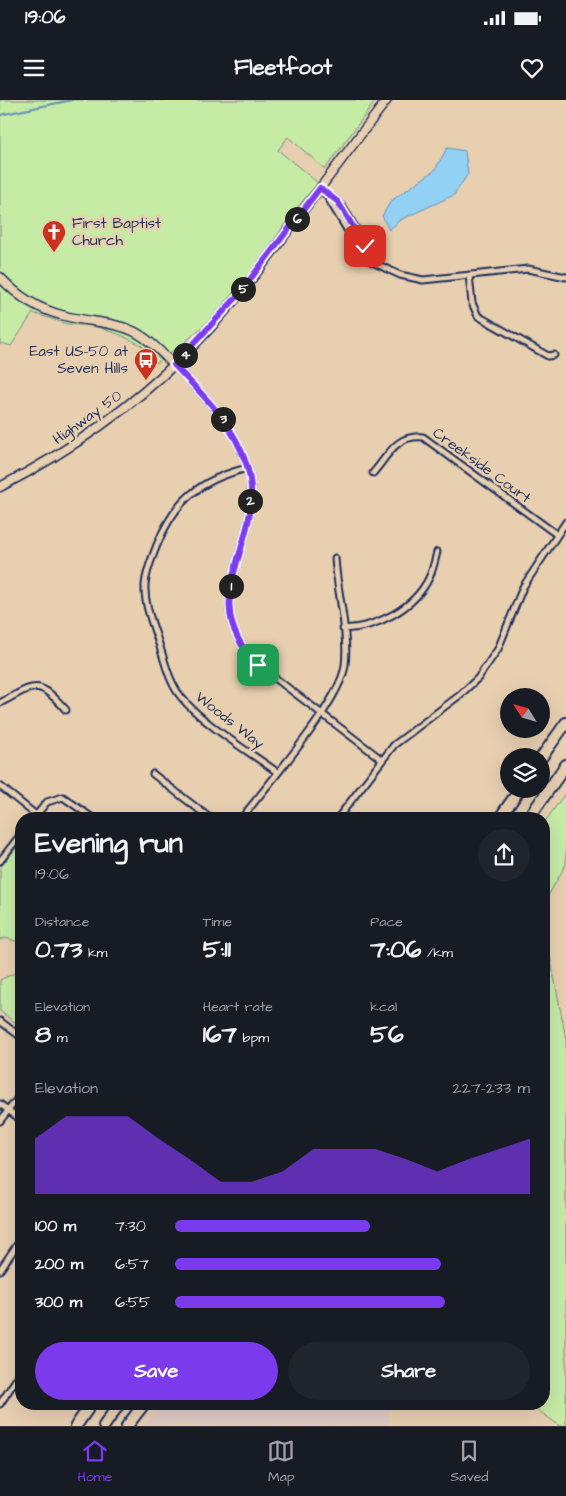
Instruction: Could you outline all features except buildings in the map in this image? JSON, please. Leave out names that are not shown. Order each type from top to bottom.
[{"type":"highway","points":[[548,748],[566,723]]},
{"type":"highway","points":[[533,812],[566,764]]},
{"type":"highway","points":[[541,812],[566,776]]},
{"type":"highway","points":[[504,812],[514,798]]},
{"type":"highway","points":[[76,1426],[87,1410]]},
{"type":"highway","points":[[104,1426],[115,1410]]},
{"type":"highway","points":[[127,1426],[139,1410]]},
{"type":"main road","name":"Highway 50","points":[[0,487],[78,442],[135,400],[174,365],[235,299],[387,100]]},
{"type":"main road","points":[[0,277],[12,290],[35,304],[64,316],[116,324],[135,332],[174,365]]},
{"type":"street","points":[[320,188],[360,251],[368,260],[400,275],[423,280],[538,269],[566,277]]},
{"type":"street","points":[[469,275],[472,303],[478,316],[548,356],[554,355]]},
{"type":"street","points":[[174,365],[214,406],[233,432],[248,468],[251,504],[246,533],[231,585],[228,608],[232,630],[243,649],[258,665],[381,759]]},
{"type":"street","name":"Creekside Court","points":[[373,474],[403,440],[412,437],[423,437],[556,534]]},
{"type":"street","name":"Woods Way","points":[[248,468],[226,473],[204,483],[187,496],[173,512],[163,531],[148,569],[146,603],[168,672],[180,696],[199,715],[276,772]]},
{"type":"street","points":[[342,812],[381,759],[394,745],[460,695],[478,678],[498,649],[523,587],[556,534],[566,522]]},
{"type":"street","points":[[343,629],[357,628],[384,620],[414,600],[430,578],[437,552]]},
{"type":"street","points":[[246,812],[322,713],[338,690],[343,676],[345,663],[343,629],[335,558]]},
{"type":"street","points":[[0,703],[31,688],[40,688],[49,690],[66,710]]},
{"type":"street","points":[[153,774],[202,812]]},
{"type":"street","points":[[0,786],[29,812]]},
{"type":"street","points":[[38,812],[47,802],[63,797],[84,812]]},
{"type":"street","points":[[0,861],[15,842]]},
{"type":"street","points":[[0,1020],[15,1032]]},
{"type":"street","points":[[0,1121],[15,1102]]},
{"type":"street","points":[[0,1104],[15,1115]]},
{"type":"street","points":[[0,1270],[15,1248]]},
{"type":"street","points":[[0,1404],[15,1381]]},
{"type":"shaded area","points":[[157,1410],[389,1410],[388,1426],[145,1426]]},
{"type":"green space","points":[[0,100],[376,100],[325,169],[288,137],[278,150],[318,183],[291,215],[249,278],[220,310],[184,343],[156,363],[141,345],[121,335],[94,326],[67,324],[33,313],[11,346],[2,343],[0,345]]},
{"type":"green space","points":[[566,792],[566,864],[550,892],[550,815]]},
{"type":"green space","points":[[15,849],[15,941],[4,938],[0,940],[0,868]]},
{"type":"green space","points":[[550,956],[566,1039],[566,1426],[560,1426],[537,1410],[550,1410]]},
{"type":"green space","points":[[15,973],[15,1022],[0,1011],[0,980]]},
{"type":"water","points":[[447,148],[465,151],[468,174],[454,195],[400,220],[389,230],[382,216],[391,201],[435,170]]},
{"type":"waterway","points":[[0,115],[72,100]]},
{"type":"place","name":"First Baptist Church","points":[[54,253]]},
{"type":"place","name":"East US-50 at Seven Hills","points":[[146,381]]},
{"type":"route","points":[[258,665],[243,649],[232,630],[228,608],[231,585],[246,533],[251,504],[248,468],[233,432],[214,406],[174,365],[235,299],[320,188],[326,195],[333,197],[338,202],[365,246]]}]
